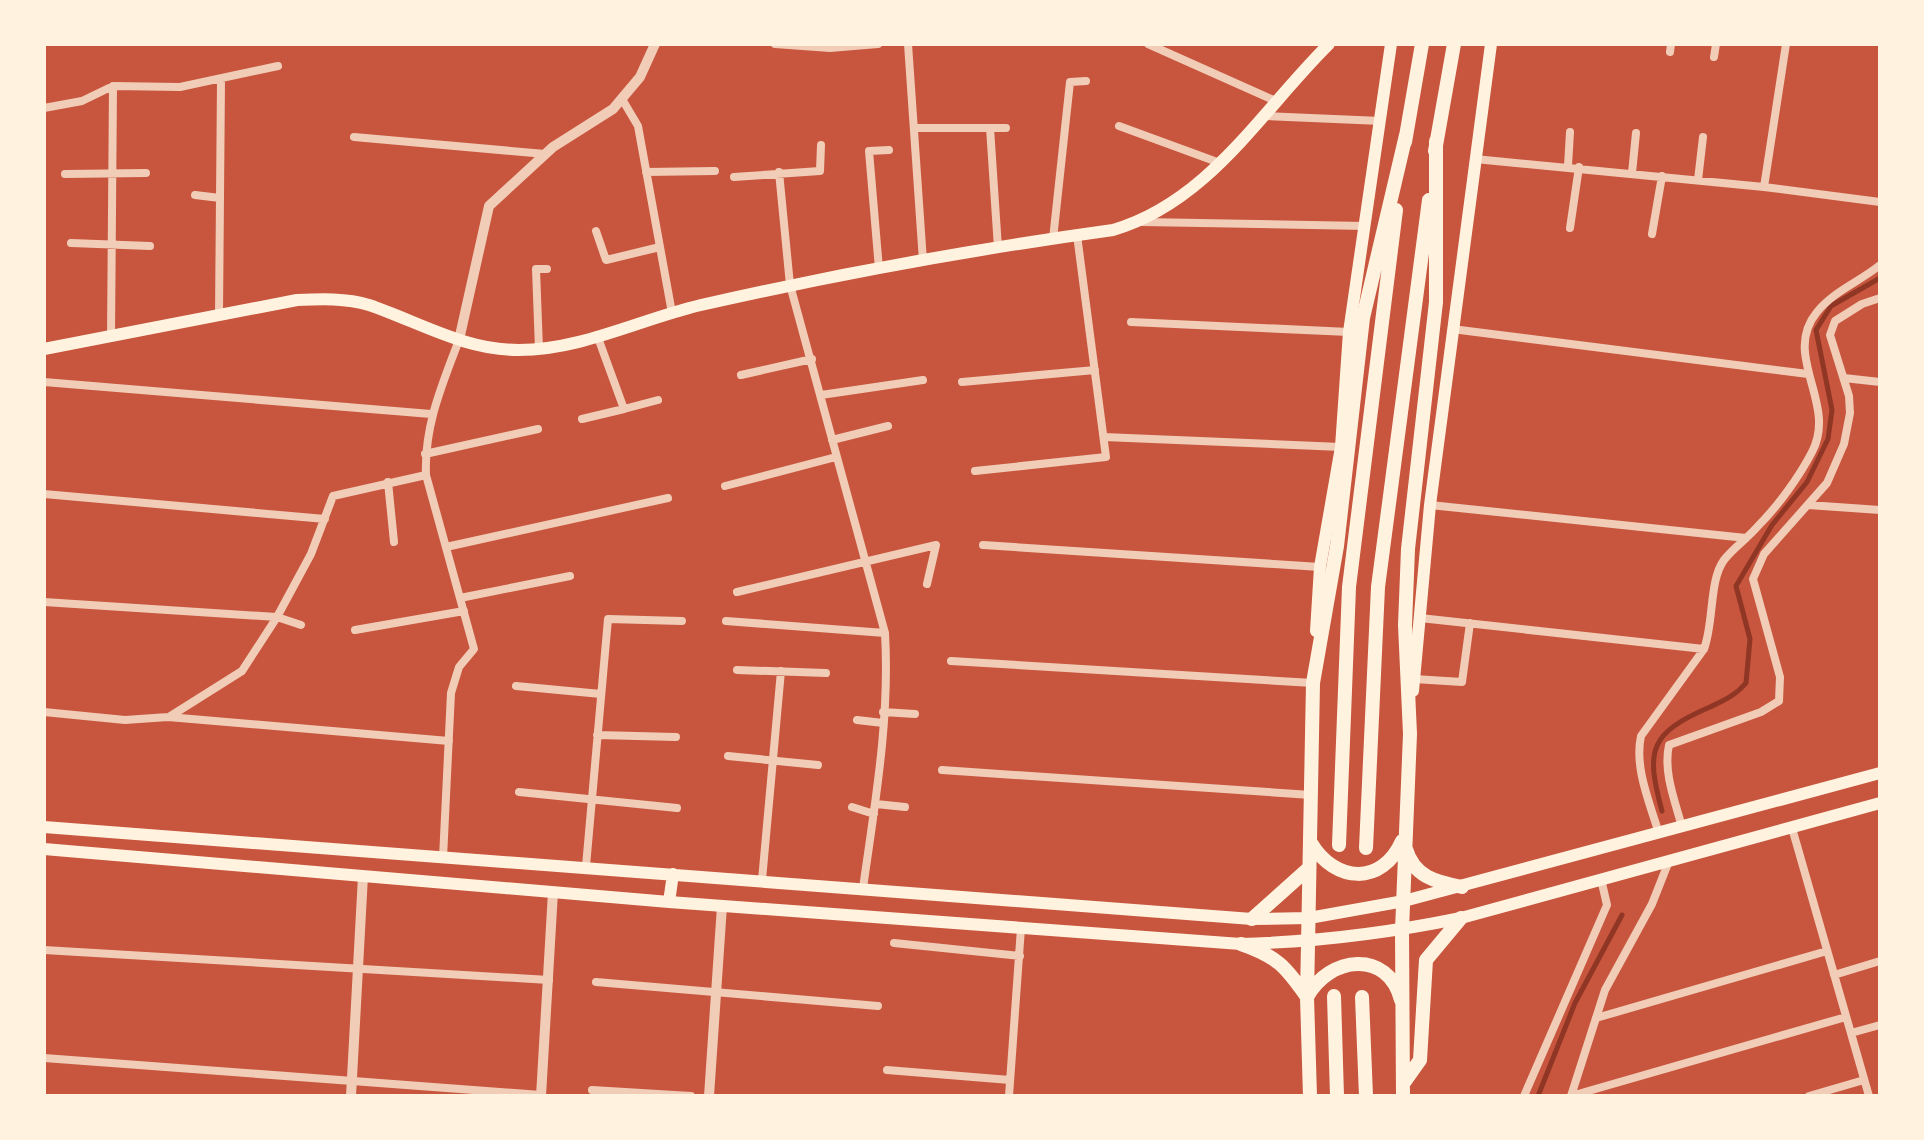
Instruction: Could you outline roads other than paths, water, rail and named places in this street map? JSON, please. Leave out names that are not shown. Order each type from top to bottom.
[{"type":"highway","points":[[1339,845],[1349,587],[1406,135],[1422,44]]},
{"type":"highway","points":[[1366,848],[1378,587],[1436,141],[1454,44]]},
{"type":"highway","points":[[1310,1096],[1307,997],[1313,683],[1337,546],[1363,318],[1406,135]]},
{"type":"highway","points":[[1403,1090],[1402,930],[1410,734],[1405,625],[1408,549],[1436,302],[1436,141]]},
{"type":"highway","points":[[1311,843],[1320,858],[1333,869],[1351,874],[1368,873],[1384,865],[1397,853],[1404,837]]},
{"type":"highway","points":[[1404,837],[1409,858],[1418,872],[1441,883],[1462,887]]},
{"type":"highway","points":[[1252,919],[1309,868]]},
{"type":"highway","points":[[1403,1090],[1420,1060],[1426,960],[1461,918]]},
{"type":"highway","points":[[1241,944],[1270,954],[1281,963],[1307,997]]},
{"type":"highway","points":[[1307,997],[1315,982],[1328,971],[1360,964],[1376,969],[1389,978],[1398,992],[1403,1009]]},
{"type":"highway","points":[[1334,996],[1337,1096]]},
{"type":"highway","points":[[1362,997],[1366,1096]]},
{"type":"main road","points":[[44,349],[297,300],[336,299],[368,305],[475,346],[539,349],[790,285],[1142,222],[1189,191],[1220,163],[1329,44]]},
{"type":"main road","points":[[1313,683],[1320,567],[1341,447],[1349,332],[1391,44]]},
{"type":"main road","points":[[1410,734],[1430,505],[1491,44]]},
{"type":"main road","points":[[44,827],[1252,919],[1309,918],[1462,887],[1880,773]]},
{"type":"main road","points":[[44,849],[669,902],[1241,944],[1309,942],[1402,930],[1461,918],[1880,803]]},
{"type":"main road","points":[[44,857],[61,851]]},
{"type":"main road","points":[[669,902],[673,874]]},
{"type":"street","points":[[443,858],[451,693],[459,667],[474,649],[426,475],[425,454],[431,414],[459,340],[489,206],[545,154],[613,109],[640,77],[655,44]]},
{"type":"street","points":[[775,44],[830,48],[878,44]]},
{"type":"street","points":[[908,44],[923,261]]},
{"type":"street","points":[[1148,44],[1278,102]]},
{"type":"street","points":[[1714,57],[1716,44]]},
{"type":"street","points":[[1764,187],[1786,44]]},
{"type":"street","points":[[44,108],[82,101],[113,86],[180,87],[278,66]]},
{"type":"street","points":[[219,315],[221,80]]},
{"type":"street","points":[[1053,239],[1070,82],[1086,81]]},
{"type":"street","points":[[111,337],[113,86]]},
{"type":"street","points":[[622,99],[638,126],[672,313]]},
{"type":"street","points":[[1266,116],[1382,122]]},
{"type":"street","points":[[1119,126],[1220,163]]},
{"type":"street","points":[[914,128],[1006,128]]},
{"type":"street","points":[[990,128],[998,248]]},
{"type":"street","points":[[1568,166],[1570,132]]},
{"type":"street","points":[[1632,173],[1636,133]]},
{"type":"street","points":[[354,137],[545,154]]},
{"type":"street","points":[[1698,180],[1703,137]]},
{"type":"street","points":[[734,177],[820,171],[821,145]]},
{"type":"street","points":[[879,269],[869,151],[889,150]]},
{"type":"street","points":[[1475,159],[1579,167],[1880,202]]},
{"type":"street","points":[[1570,228],[1579,167]]},
{"type":"street","points":[[646,172],[715,171]]},
{"type":"street","points":[[779,172],[790,285],[885,633],[887,672],[883,723],[875,809],[863,888]]},
{"type":"street","points":[[65,174],[146,173]]},
{"type":"street","points":[[1652,234],[1662,176]]},
{"type":"street","points":[[195,195],[220,198]]},
{"type":"street","points":[[1142,222],[1366,226]]},
{"type":"street","points":[[596,231],[606,260],[660,247]]},
{"type":"street","points":[[975,471],[1106,457],[1077,235]]},
{"type":"street","points":[[71,243],[150,246]]},
{"type":"street","points":[[1659,834],[1642,776],[1638,749],[1641,736],[1704,649],[1711,632],[1717,573],[1724,560],[1746,538],[1813,451],[1820,410],[1808,374],[1804,347],[1815,314],[1835,294],[1880,265]]},
{"type":"street","points":[[539,349],[536,269],[547,269]]},
{"type":"street","points":[[1682,827],[1669,777],[1666,757],[1669,745],[1761,712],[1779,701],[1780,677],[1753,579],[1764,554],[1827,483],[1848,427],[1850,405],[1832,344],[1831,329],[1835,321],[1853,309],[1880,298]]},
{"type":"street","points":[[1131,322],[1349,332]]},
{"type":"street","points":[[1452,329],[1808,374]]},
{"type":"street","points":[[597,335],[624,409]]},
{"type":"street","points":[[741,375],[812,359]]},
{"type":"street","points":[[962,382],[1095,370]]},
{"type":"street","points":[[1844,378],[1880,382]]},
{"type":"street","points":[[821,395],[923,380]]},
{"type":"street","points":[[44,382],[431,414]]},
{"type":"street","points":[[582,419],[658,400]]},
{"type":"street","points":[[832,440],[888,426]]},
{"type":"street","points":[[425,454],[538,429]]},
{"type":"street","points":[[1104,437],[1341,447]]},
{"type":"street","points":[[725,486],[836,457]]},
{"type":"street","points":[[168,717],[242,671],[277,617],[311,554],[333,496],[426,475]]},
{"type":"street","points":[[388,482],[394,542]]},
{"type":"street","points":[[44,494],[325,519]]},
{"type":"street","points":[[446,547],[668,498]]},
{"type":"street","points":[[1430,505],[1746,538]]},
{"type":"street","points":[[1808,505],[1880,510]]},
{"type":"street","points":[[737,592],[936,545],[927,584]]},
{"type":"street","points":[[983,545],[1320,567]]},
{"type":"street","points":[[460,598],[570,576]]},
{"type":"street","points":[[44,602],[277,617],[301,625]]},
{"type":"street","points":[[355,630],[464,611]]},
{"type":"street","points":[[1420,618],[1704,649]]},
{"type":"street","points":[[586,866],[608,619],[682,621]]},
{"type":"street","points":[[726,621],[885,633]]},
{"type":"street","points":[[1414,679],[1462,682],[1470,623]]},
{"type":"street","points":[[951,661],[1313,683]]},
{"type":"street","points":[[737,670],[826,673]]},
{"type":"street","points":[[762,880],[781,671]]},
{"type":"street","points":[[516,686],[601,694]]},
{"type":"street","points":[[44,712],[125,720],[168,717],[449,741]]},
{"type":"street","points":[[883,712],[915,714]]},
{"type":"street","points":[[857,720],[883,723]]},
{"type":"street","points":[[597,735],[676,737]]},
{"type":"street","points":[[728,756],[818,765]]},
{"type":"street","points":[[942,770],[1311,795]]},
{"type":"street","points":[[519,792],[677,808]]},
{"type":"street","points":[[852,807],[905,807]]},
{"type":"street","points":[[1792,828],[1869,1096]]},
{"type":"street","points":[[1571,1096],[1614,968],[1652,904],[1669,861]]},
{"type":"street","points":[[351,1096],[363,876]]},
{"type":"street","points":[[1524,1096],[1607,905],[1601,879]]},
{"type":"street","points":[[44,1058],[541,1096],[553,892]]},
{"type":"street","points":[[709,1096],[722,906]]},
{"type":"street","points":[[1009,1096],[1021,928]]},
{"type":"street","points":[[894,943],[1020,956]]},
{"type":"street","points":[[44,950],[549,980]]},
{"type":"street","points":[[1596,1018],[1827,951]]},
{"type":"street","points":[[1834,975],[1880,961]]},
{"type":"street","points":[[596,982],[878,1006]]},
{"type":"street","points":[[1571,1096],[1846,1017]]},
{"type":"street","points":[[1851,1033],[1880,1025]]},
{"type":"street","points":[[887,1070],[1010,1080]]},
{"type":"street","points":[[1809,1096],[1864,1080]]},
{"type":"street","points":[[592,1090],[691,1096]]},
{"type":"waterway","points":[[1662,811],[1654,772],[1657,746],[1675,726],[1730,697],[1746,683],[1750,639],[1736,586],[1772,525],[1807,482],[1828,439],[1832,410],[1816,330],[1831,306],[1880,278]]},
{"type":"waterway","points":[[1538,1096],[1575,1003],[1622,915]]}]
